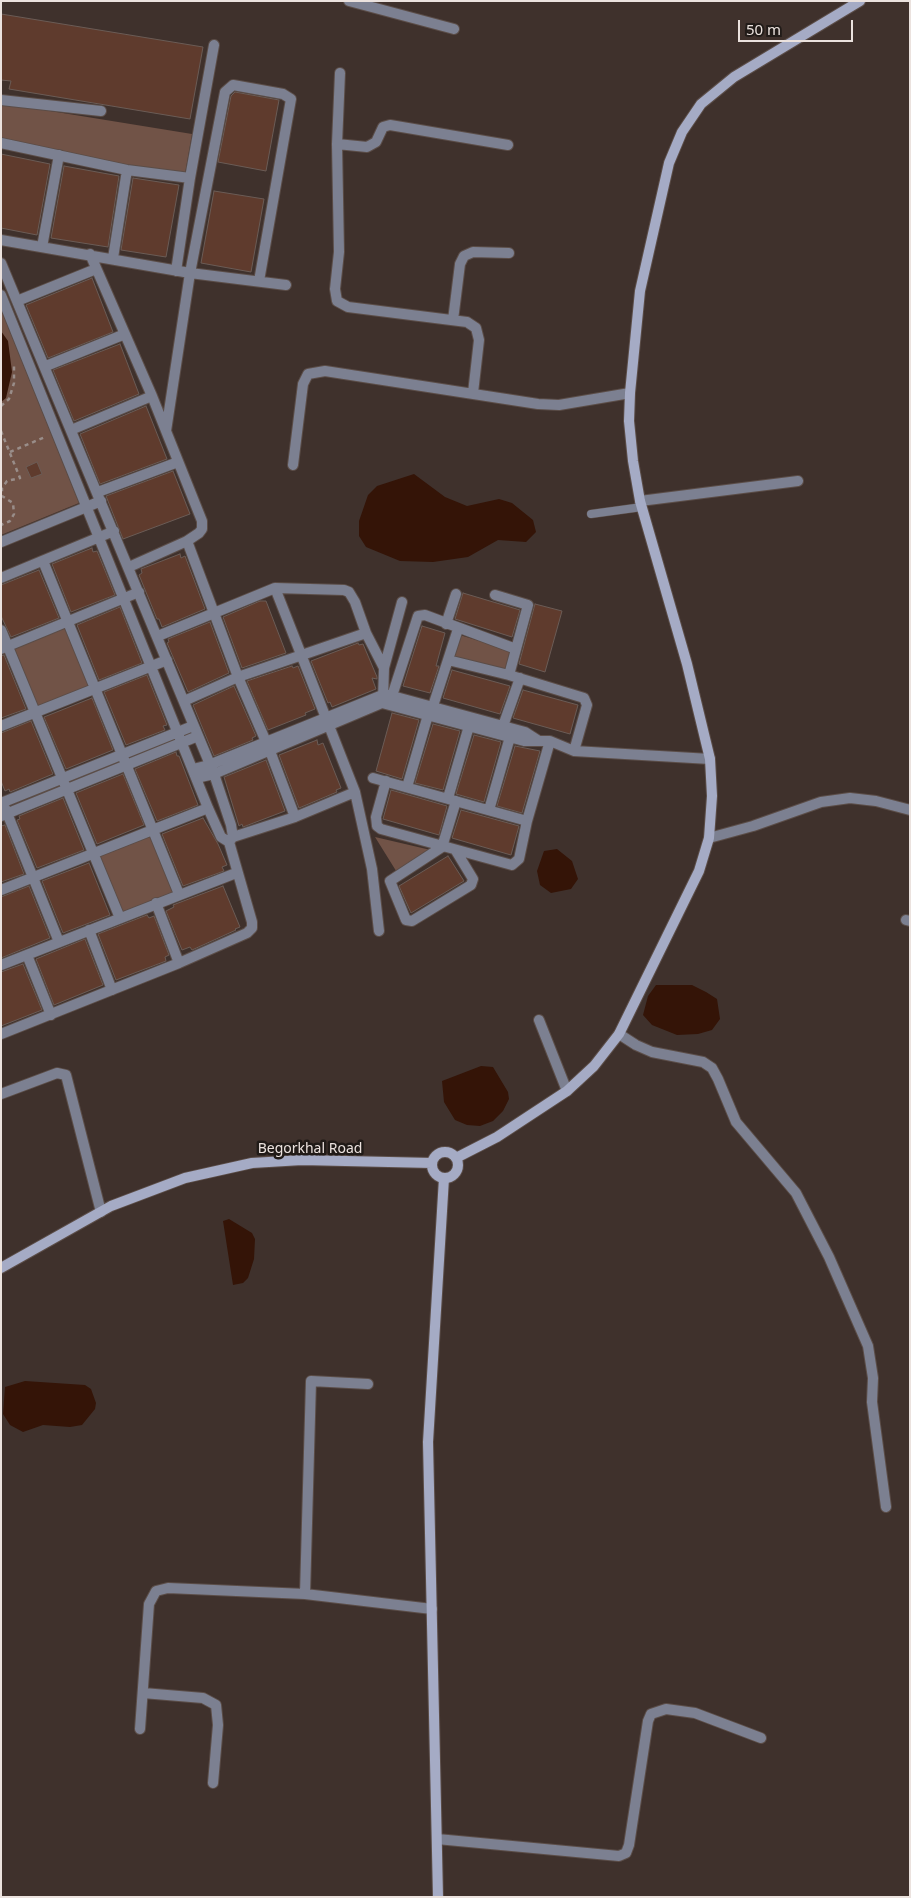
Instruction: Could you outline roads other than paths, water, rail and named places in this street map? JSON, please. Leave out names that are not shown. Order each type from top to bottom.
[{"type":"street","points":[[349,1],[454,29]]},
{"type":"street","points":[[456,1158],[497,1137],[567,1091],[594,1066],[619,1034],[699,870],[709,838],[712,796],[710,759],[690,673],[641,504],[632,445],[630,393],[640,291],[669,164],[682,132],[701,104],[734,77],[860,1]]},
{"type":"street","points":[[176,271],[190,178],[214,45]]},
{"type":"street","points":[[340,73],[337,144],[339,226],[335,289],[337,301],[348,307],[467,322],[476,328],[479,340],[473,393]]},
{"type":"street","points":[[166,431],[190,273],[225,92],[228,87],[238,85],[283,94],[291,99],[259,281]]},
{"type":"street","points":[[1,100],[101,111]]},
{"type":"street","points":[[337,144],[367,147],[376,142],[383,127],[390,125],[508,145]]},
{"type":"street","points":[[1,143],[128,170],[190,178]]},
{"type":"street","points":[[42,247],[59,155]]},
{"type":"street","points":[[113,258],[128,170]]},
{"type":"street","points":[[1,240],[113,258],[176,271],[286,285]]},
{"type":"street","points":[[453,320],[460,264],[464,256],[473,252],[509,253]]},
{"type":"street","points":[[90,254],[152,396],[203,524],[200,534],[129,567]]},
{"type":"street","points":[[1,263],[46,366],[158,636],[211,770],[231,825],[236,873],[252,928],[179,963],[1,1034]]},
{"type":"street","points":[[17,301],[96,269]]},
{"type":"street","points":[[1,295],[177,732],[222,837],[231,839],[294,817],[355,792]]},
{"type":"street","points":[[46,366],[125,334]]},
{"type":"street","points":[[293,465],[303,384],[308,374],[325,371],[538,404],[559,405],[630,393]]},
{"type":"street","points":[[72,430],[152,396]]},
{"type":"street","points":[[1,542],[87,507],[99,497],[178,462]]},
{"type":"street","points":[[641,504],[798,481]]},
{"type":"street","points":[[1,578],[114,531]]},
{"type":"street","points":[[187,541],[238,678],[268,746],[294,817]]},
{"type":"street","points":[[43,561],[179,894]]},
{"type":"street","points":[[275,588],[355,792],[372,869],[379,931]]},
{"type":"street","points":[[158,636],[214,611],[275,588],[344,590],[349,592],[355,602],[366,633],[384,668]]},
{"type":"street","points":[[5,647],[139,592]]},
{"type":"street","points":[[446,624],[456,594]]},
{"type":"street","points":[[495,595],[528,606],[509,674]]},
{"type":"street","points":[[387,698],[384,668],[402,602]]},
{"type":"street","points":[[387,698],[416,620],[422,615],[516,649]]},
{"type":"street","points":[[407,787],[458,629]]},
{"type":"street","points":[[1,630],[5,647],[35,712],[120,918]]},
{"type":"street","points":[[184,701],[238,678],[366,633]]},
{"type":"street","points":[[1,726],[167,660]]},
{"type":"street","points":[[448,660],[509,674],[586,700],[587,705],[574,751]]},
{"type":"street","points":[[502,726],[520,678]]},
{"type":"street","points":[[195,774],[211,770],[387,698],[430,711],[469,726],[524,741],[550,741],[574,751],[710,759]]},
{"type":"street","points":[[430,711],[526,732],[539,741]]},
{"type":"street","points":[[59,942],[4,814],[2,801],[193,726]]},
{"type":"street","points":[[456,851],[473,879],[471,885],[408,922],[390,881],[442,847],[469,726]]},
{"type":"street","points":[[4,814],[198,736]]},
{"type":"street","points":[[489,810],[510,737]]},
{"type":"street","points":[[386,781],[376,817],[377,826],[381,829],[512,865],[519,859],[527,821],[550,741]]},
{"type":"street","points":[[373,778],[527,821]]},
{"type":"street","points":[[709,838],[753,826],[820,802],[850,798],[876,801],[910,810]]},
{"type":"street","points":[[1,890],[208,808]]},
{"type":"street","points":[[1,965],[236,873]]},
{"type":"street","points":[[156,903],[179,963]]},
{"type":"street","points":[[89,930],[112,990]]},
{"type":"street","points":[[27,955],[50,1015]]},
{"type":"street","points":[[539,1020],[567,1091]]},
{"type":"street","points":[[619,1034],[636,1045],[652,1052],[703,1062],[712,1068],[736,1122],[796,1193],[829,1257],[868,1346],[873,1378],[872,1402],[886,1507]]},
{"type":"street","points":[[1,1094],[57,1073],[66,1075],[101,1212]]},
{"type":"street","points":[[443,1152],[452,1154],[456,1158],[458,1165],[456,1173],[444,1178],[436,1175],[432,1163],[436,1156],[443,1152]]},
{"type":"street","name":"Begorkhal Road","points":[[1,1268],[112,1206],[185,1178],[252,1163],[302,1160],[432,1163]]},
{"type":"street","points":[[438,1897],[428,1442],[444,1178]]},
{"type":"street","points":[[305,1594],[311,1381],[368,1384]]},
{"type":"street","points":[[140,1730],[150,1604],[156,1591],[168,1588],[305,1594],[432,1609]]},
{"type":"street","points":[[143,1693],[203,1698],[212,1700],[216,1705],[218,1725],[214,1783]]},
{"type":"street","points":[[437,1839],[619,1856],[626,1853],[629,1846],[648,1721],[651,1714],[666,1709],[695,1713],[761,1738]]},
{"type":"lane","points":[[592,514],[641,504]]}]
